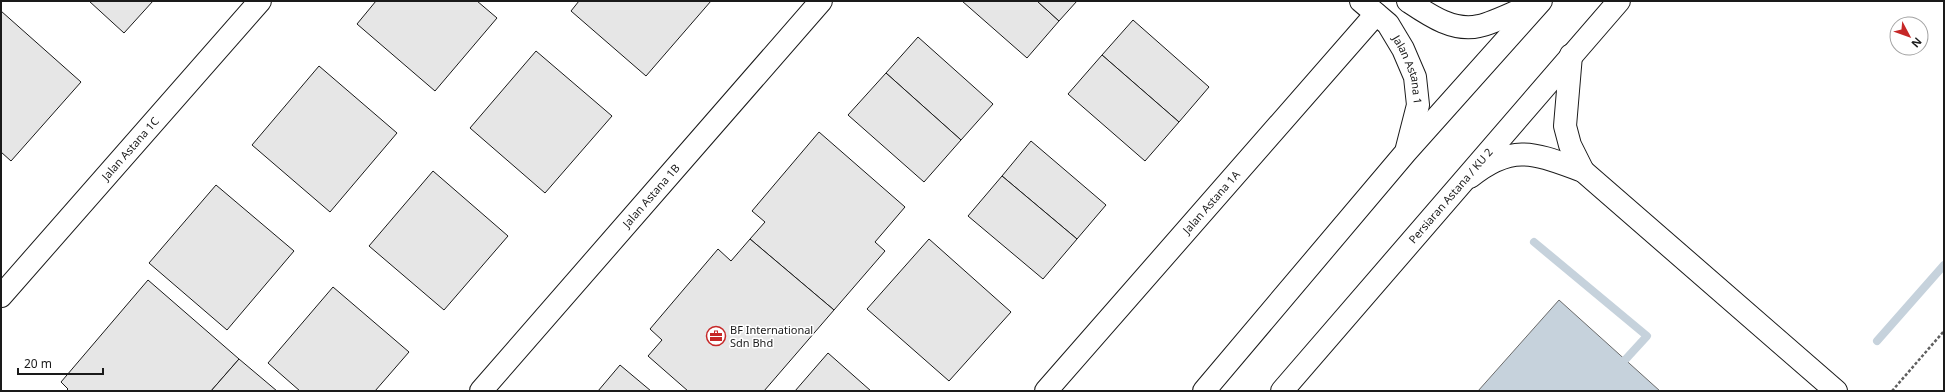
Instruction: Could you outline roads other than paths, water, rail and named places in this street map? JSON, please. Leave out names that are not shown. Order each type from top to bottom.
[{"type":"street","name":"Jalan Astana 1C","points":[[1,296],[260,1]]},
{"type":"street","name":"Jalan Astana 1B","points":[[482,391],[821,1]]},
{"type":"street","points":[[1408,1],[1433,17],[1453,25],[1479,26],[1541,1]]},
{"type":"street","points":[[1204,391],[1406,152],[1541,1]]},
{"type":"street","name":"Persiaran Astana / KU 2","points":[[1282,391],[1454,190],[1619,1]]},
{"type":"street","name":"Jalan Astana 1","points":[[1369,7],[1388,24],[1403,48],[1415,76],[1418,105],[1406,152]]},
{"type":"street","name":"Jalan Astana 1A","points":[[1046,391],[1369,7]]},
{"type":"street","points":[[1571,55],[1565,126],[1570,145],[1583,171]]},
{"type":"street","points":[[1454,190],[1482,167],[1505,156],[1526,154],[1545,157],[1583,171],[1836,391]]},
{"type":"waterway","points":[[1534,242],[1647,336],[1625,360]]},
{"type":"waterway","points":[[1877,341],[1944,265]]},
{"type":"place","name":"BF International Sdn Bhd","points":[[716,336]]}]
